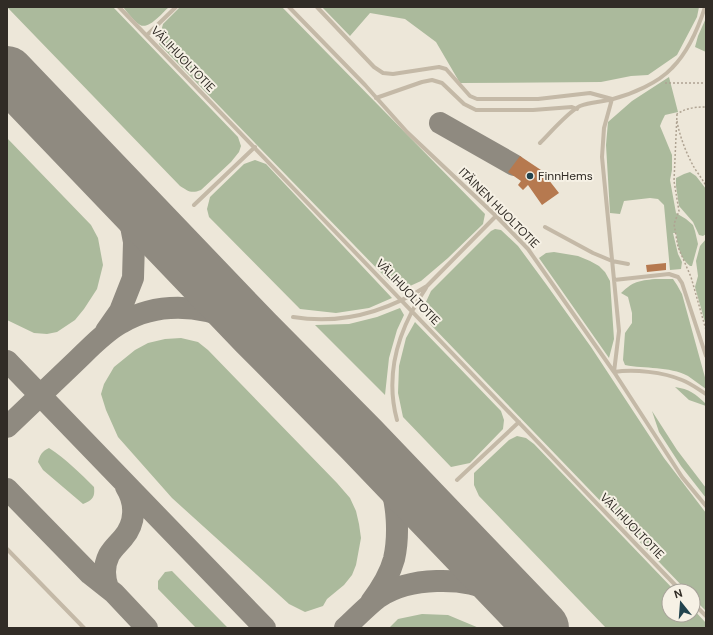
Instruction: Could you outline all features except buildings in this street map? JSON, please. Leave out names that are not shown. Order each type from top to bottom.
[{"type":"lane","name":"VÄLIHUOLTOTIE","points":[[119,7],[674,583]]},
{"type":"lane","points":[[147,35],[176,7]]},
{"type":"lane","name":"ITÄINEN HUOLTOTIE","points":[[289,7],[407,132],[528,248],[614,372],[682,476],[706,506]]},
{"type":"lane","points":[[317,7],[374,67],[383,73],[393,74],[439,67],[446,69],[470,96],[477,99],[538,99],[590,93],[612,99]]},
{"type":"lane","points":[[540,143],[554,128],[579,107],[590,103],[612,99],[645,86],[661,77],[672,68],[682,56],[694,35],[705,7]]},
{"type":"lane","points":[[376,98],[432,80],[442,84],[464,104],[476,110],[533,110],[572,107],[577,109]]},
{"type":"lane","points":[[612,99],[604,128],[602,157],[619,331],[614,372],[624,370],[662,374],[683,380],[706,394]]},
{"type":"lane","points":[[194,206],[255,147]]},
{"type":"lane","points":[[397,420],[392,395],[394,368],[399,341],[412,311],[427,286],[496,216]]},
{"type":"lane","points":[[545,227],[593,254],[612,261],[628,264]]},
{"type":"lane","points":[[614,280],[669,274],[678,277],[682,283],[706,356]]},
{"type":"lane","points":[[293,316],[308,319],[356,316],[386,308],[427,286]]},
{"type":"lane","points":[[457,480],[519,422]]},
{"type":"lane","points":[[7,549],[84,628]]},
{"type":"path","points":[[660,84],[667,82],[706,83]]},
{"type":"path","points":[[676,114],[683,110],[706,107]]},
{"type":"path","points":[[676,114],[680,134],[686,150],[706,186]]},
{"type":"path","points":[[676,114],[674,181],[679,211],[674,224],[675,232],[678,247],[691,277],[706,330]]},
{"type":"green space","points":[[7,7],[113,7],[238,137],[241,146],[239,152],[231,162],[201,190],[192,192],[183,188]]},
{"type":"green space","points":[[123,7],[169,7],[152,23],[144,26],[136,22]]},
{"type":"green space","points":[[180,7],[282,7],[485,214],[483,224],[448,258],[421,281],[410,286],[404,286],[396,285],[388,280],[159,44],[163,24]]},
{"type":"green space","points":[[322,7],[699,7],[697,17],[677,55],[648,75],[631,76],[601,82],[460,83],[436,42],[405,19],[370,13],[350,36]]},
{"type":"green space","points":[[706,18],[706,52],[695,47]]},
{"type":"green space","points":[[669,77],[678,112],[665,115],[660,126],[672,155],[670,180],[676,213],[693,225],[698,244],[692,266],[690,266],[683,259],[678,247],[676,233],[673,233],[678,254],[682,262],[681,269],[670,270],[664,205],[658,199],[650,198],[624,201],[620,214],[610,213],[606,145],[608,122],[632,101]]},
{"type":"green space","points":[[7,138],[91,225],[98,238],[103,265],[97,289],[75,320],[57,332],[47,334],[34,333],[7,320]]},
{"type":"green space","points":[[255,160],[266,164],[392,298],[369,308],[336,313],[300,309],[209,217],[207,209],[210,197],[244,164]]},
{"type":"green space","points":[[690,172],[696,176],[706,189],[706,234],[703,236],[699,235],[693,222],[679,206],[676,178]]},
{"type":"green space","points":[[495,229],[501,230],[518,246],[591,347],[664,458],[706,513],[706,611],[701,606],[701,583],[679,583],[431,325],[427,319],[425,304],[431,291],[491,231]]},
{"type":"green space","points":[[706,239],[706,326],[695,287],[698,276],[696,261],[700,246]]},
{"type":"green space","points":[[554,252],[578,256],[590,261],[599,266],[605,272],[610,281],[614,339],[609,358],[539,258],[546,253]]},
{"type":"green space","points":[[655,279],[673,279],[682,294],[706,381],[706,389],[688,376],[681,373],[665,369],[625,365],[623,360],[625,333],[632,323],[632,313],[628,297],[621,293],[636,282]]},
{"type":"green space","points":[[400,308],[404,315],[397,330],[389,358],[385,395],[315,325],[349,324],[377,317]]},
{"type":"green space","points":[[415,322],[501,411],[504,420],[503,429],[470,463],[451,467],[403,417],[398,393],[399,366],[406,338]]},
{"type":"green space","points":[[181,338],[198,342],[208,350],[350,498],[356,511],[361,538],[356,565],[352,575],[344,585],[327,599],[323,606],[305,612],[289,604],[172,498],[118,437],[106,410],[101,394],[104,384],[114,367],[135,350],[148,343],[165,339]]},
{"type":"green space","points":[[675,387],[692,392],[706,404],[706,406],[689,400]]},
{"type":"green space","points":[[652,411],[677,450],[706,488],[706,498],[681,466],[659,432]]},
{"type":"green space","points":[[517,436],[526,438],[534,444],[667,583],[661,583],[661,623],[701,623],[701,618],[706,623],[706,628],[606,628],[479,496],[474,485],[474,473],[509,440]]},
{"type":"green space","points":[[49,448],[67,461],[94,487],[94,496],[91,500],[83,504],[43,470],[38,462],[45,450]]},
{"type":"green space","points":[[172,571],[228,628],[196,628],[158,589],[158,581],[165,572]]},
{"type":"green space","points":[[422,614],[448,615],[479,628],[389,628],[398,619]]},
{"type":"taxiway","points":[[440,123],[514,165]]},
{"type":"taxiway","points":[[102,171],[117,192],[130,221],[134,242],[133,278],[120,311],[106,331]]},
{"type":"taxiway","points":[[7,427],[102,337],[114,327],[135,316],[149,311],[163,309],[193,309],[221,315],[256,333]]},
{"type":"taxiway","points":[[7,361],[265,628]]},
{"type":"taxiway","points":[[361,439],[384,471],[392,491],[397,520],[397,541],[394,559],[384,582],[371,602]]},
{"type":"taxiway","points":[[108,588],[105,571],[107,559],[112,550],[127,532],[132,519],[132,500],[126,487]]},
{"type":"taxiway","points":[[7,489],[90,574],[114,593],[147,628]]},
{"type":"taxiway","points":[[345,628],[379,597],[391,590],[421,582],[437,581],[468,583],[495,592],[506,598],[535,621]]},
{"type":"runway","points":[[7,73],[542,628]]},
{"type":"place","name":"FinnHems","points":[[530,176]]}]
